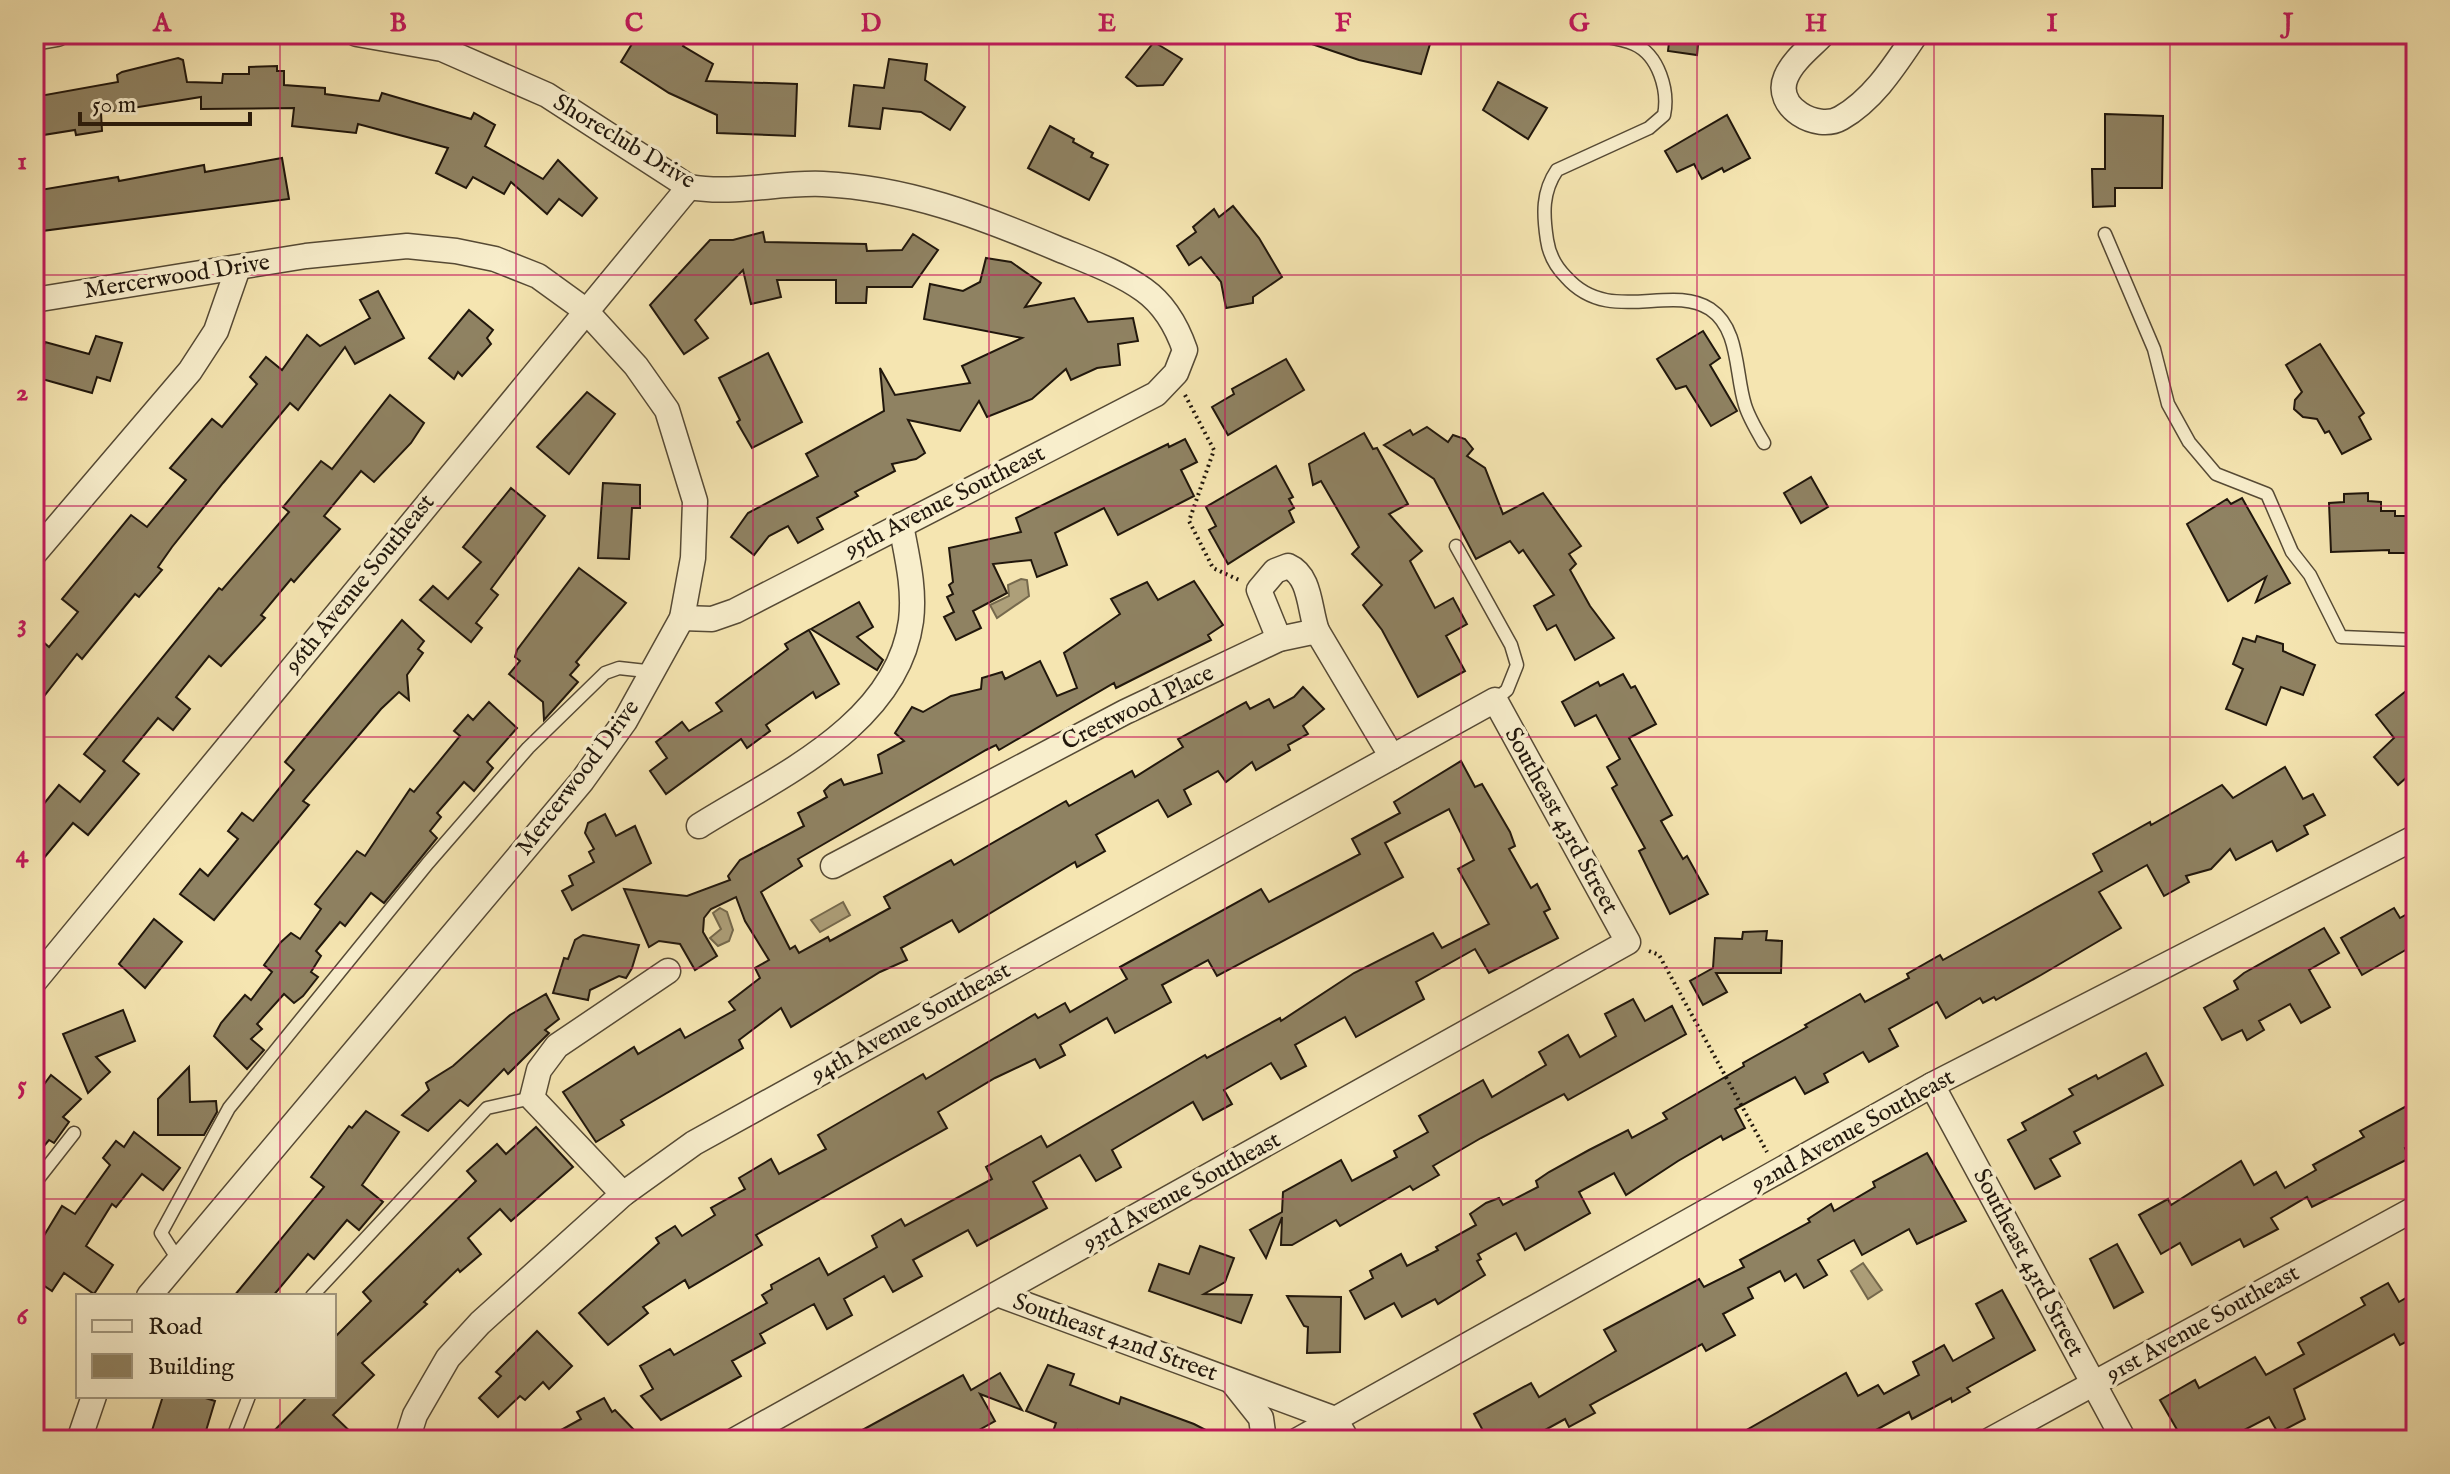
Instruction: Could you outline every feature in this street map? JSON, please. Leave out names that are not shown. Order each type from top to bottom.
[{"type":"street","points":[[34,38],[57,34]]},
{"type":"street","name":"Shoreclub Drive","points":[[357,34],[442,49],[547,95],[689,187],[714,192],[820,184],[892,191],[958,207],[1082,259],[1144,290],[1164,309],[1179,332],[1185,350]]},
{"type":"street","points":[[1823,34],[1791,67],[1784,80],[1785,93],[1800,114],[1826,123],[1839,120],[1874,92],[1916,34]]},
{"type":"street","name":"96th Avenue Southeast","points":[[34,982],[689,187]]},
{"type":"street","name":"Mercerwood Drive","points":[[34,300],[306,256],[407,246],[495,259],[538,276],[585,310],[636,366],[667,410],[679,439],[695,501],[693,558],[682,618],[655,672],[582,781],[151,1294]]},
{"type":"street","points":[[34,554],[190,371],[216,331],[238,268]]},
{"type":"street","name":"95th Avenue Southeast","points":[[682,618],[712,619],[735,611],[1156,394],[1171,378],[1185,350]]},
{"type":"street","points":[[699,826],[815,753],[854,723],[878,694],[898,660],[911,623],[912,588],[901,525]]},
{"type":"street","points":[[1279,639],[1272,616],[1262,604],[1259,590],[1275,571],[1288,566],[1299,571],[1306,583],[1309,608],[1317,631],[1392,757]]},
{"type":"street","name":"Crestwood Place","points":[[833,866],[1125,712],[1279,639],[1317,631]]},
{"type":"street","name":"94th Avenue Southeast","points":[[407,1440],[415,1415],[448,1358],[480,1323],[623,1194],[694,1143],[1495,700]]},
{"type":"street","name":"Southeast 43rd Street","points":[[1495,700],[1628,942]]},
{"type":"street","name":"92nd Avenue Southeast","points":[[1298,1440],[1341,1430],[1778,1172],[1932,1085],[2416,837]]},
{"type":"street","name":"93rd Avenue Southeast","points":[[735,1440],[1000,1295],[1628,942]]},
{"type":"street","points":[[623,1194],[532,1098],[539,1070],[557,1046],[668,971]]},
{"type":"street","name":"Southeast 43rd Street","points":[[1932,1085],[2124,1440]]},
{"type":"street","name":"91st Avenue Southeast","points":[[1990,1440],[2416,1208]]},
{"type":"street","name":"Southeast 42nd Street","points":[[1000,1295],[1229,1380],[1341,1430]]},
{"type":"street","name":"Southeast 42nd Street","points":[[1229,1380],[1254,1406],[1261,1418],[1264,1440]]},
{"type":"street","points":[[79,1440],[93,1398]]},
{"type":"lane","points":[[1590,34],[1635,44],[1652,58],[1667,98],[1664,115],[1649,128],[1557,170],[1549,182],[1543,205],[1548,247],[1557,268],[1576,289],[1600,299],[1621,303],[1694,303],[1711,310],[1731,337],[1745,406],[1764,443]]},
{"type":"lane","points":[[2105,234],[2154,349],[2168,404],[2189,442],[2216,474],[2267,494],[2292,552],[2310,575],[2341,637],[2416,640]]},
{"type":"lane","points":[[1456,546],[1511,645],[1517,665],[1507,690],[1495,700]]},
{"type":"lane","points":[[179,1261],[161,1233],[229,1108],[364,940],[528,748],[587,688],[619,668],[655,672]]},
{"type":"lane","points":[[314,1294],[487,1108],[532,1098]]},
{"type":"lane","points":[[34,1184],[74,1133]]},
{"type":"lane","points":[[232,1440],[248,1398]]},
{"type":"path","points":[[1171,378],[1181,389],[1214,450],[1189,521],[1213,568],[1259,590]]},
{"type":"path","points":[[1628,942],[1659,955],[1778,1172]]},
{"type":"shaded area","points":[[1021,579],[1027,580],[1029,596],[997,618],[990,605],[1009,596],[1008,585]]},
{"type":"shaded area","points":[[843,902],[850,915],[820,932],[811,920]]},
{"type":"shaded area","points":[[720,908],[727,912],[733,930],[729,941],[718,946],[710,938],[721,929],[713,913]]},
{"type":"shaded area","points":[[1863,1263],[1882,1290],[1868,1299],[1851,1271]]},
{"type":"building","points":[[638,34],[689,34],[683,46],[713,64],[706,81],[797,84],[795,136],[717,133],[717,115],[669,93],[621,62]]},
{"type":"building","points":[[1294,34],[1433,34],[1421,74],[1359,60],[1294,38]]},
{"type":"building","points":[[1670,34],[1699,34],[1697,55],[1668,51]]},
{"type":"building","points":[[1154,42],[1182,59],[1163,85],[1137,86],[1126,77]]},
{"type":"building","points":[[178,58],[183,60],[187,82],[222,83],[223,74],[249,74],[249,67],[277,66],[277,71],[284,71],[284,85],[325,88],[325,94],[379,101],[382,93],[471,119],[474,113],[495,125],[485,146],[543,179],[558,160],[597,198],[582,216],[559,199],[547,214],[511,182],[504,194],[473,177],[466,188],[436,173],[448,148],[358,124],[356,133],[292,126],[294,108],[201,109],[201,97],[101,113],[102,131],[76,135],[75,130],[37,136],[34,97],[118,82],[117,75],[122,72]]},
{"type":"building","points":[[889,59],[927,64],[925,80],[965,107],[950,130],[921,112],[883,108],[880,129],[849,126],[854,85],[884,88]]},
{"type":"building","points":[[1498,82],[1547,108],[1528,139],[1483,110]]},
{"type":"building","points":[[2105,114],[2163,116],[2162,188],[2115,188],[2115,206],[2093,207],[2092,169],[2105,169]]},
{"type":"building","points":[[1727,115],[1750,158],[1724,172],[1722,168],[1702,179],[1694,164],[1677,172],[1665,151]]},
{"type":"building","points":[[1050,126],[1093,153],[1091,157],[1108,165],[1089,200],[1028,168]]},
{"type":"building","points":[[282,158],[289,199],[34,232],[34,191],[118,177],[119,181],[204,165],[205,172]]},
{"type":"building","points":[[1233,206],[1259,238],[1282,277],[1253,297],[1253,303],[1226,308],[1221,282],[1201,257],[1189,265],[1177,246],[1196,232],[1193,227],[1214,209],[1219,217]]},
{"type":"building","points":[[763,232],[765,242],[866,244],[867,251],[902,250],[913,234],[938,250],[912,287],[867,287],[866,303],[836,303],[836,280],[777,280],[781,297],[751,304],[743,270],[695,320],[708,338],[684,354],[650,305],[710,240],[733,240]]},
{"type":"building","points":[[986,258],[1011,262],[1041,283],[1025,307],[1074,298],[1088,322],[1133,318],[1138,341],[1118,344],[1120,365],[1097,368],[1071,380],[1066,369],[1032,399],[987,417],[979,401],[960,431],[908,420],[925,453],[916,459],[892,464],[895,471],[855,492],[858,496],[817,518],[823,529],[798,543],[788,526],[769,536],[754,555],[731,537],[748,513],[818,476],[806,454],[884,411],[880,368],[895,395],[970,383],[962,366],[1022,338],[924,319],[930,284],[963,291],[980,282]]},
{"type":"building","points":[[378,291],[404,338],[355,364],[345,347],[298,410],[290,403],[223,483],[172,547],[158,567],[162,570],[139,597],[135,594],[82,659],[77,654],[34,709],[34,634],[49,647],[78,612],[62,599],[131,515],[147,527],[186,480],[170,468],[212,419],[222,427],[257,384],[250,377],[266,357],[282,370],[307,335],[320,346],[370,318],[360,300]]},
{"type":"building","points":[[469,310],[493,330],[487,338],[491,344],[462,376],[458,372],[454,379],[429,358]]},
{"type":"building","points":[[1703,331],[1720,358],[1710,365],[1737,411],[1711,426],[1686,386],[1676,389],[1657,359]]},
{"type":"building","points":[[96,336],[122,343],[110,381],[97,377],[92,393],[35,377],[45,342],[89,354]]},
{"type":"building","points":[[2320,344],[2364,413],[2359,417],[2371,439],[2342,454],[2329,431],[2325,433],[2317,419],[2303,417],[2294,409],[2295,400],[2302,392],[2286,365]]},
{"type":"building","points":[[768,353],[802,422],[752,448],[737,422],[740,420],[719,378]]},
{"type":"building","points":[[1286,359],[1304,390],[1228,435],[1212,407],[1234,394],[1232,389]]},
{"type":"building","points":[[587,392],[615,414],[569,474],[537,447]]},
{"type":"building","points":[[390,395],[424,423],[411,443],[374,482],[361,471],[324,516],[340,529],[294,582],[291,579],[261,615],[265,618],[221,666],[209,656],[176,697],[190,709],[173,730],[158,718],[123,761],[139,774],[88,835],[73,823],[34,870],[34,816],[59,785],[80,802],[105,771],[84,754],[219,588],[222,590],[289,512],[283,507],[321,461],[332,469]]},
{"type":"building","points":[[1427,427],[1448,442],[1453,435],[1465,439],[1473,449],[1467,456],[1485,468],[1503,514],[1543,493],[1581,546],[1569,554],[1576,564],[1570,570],[1590,606],[1614,638],[1575,660],[1556,625],[1547,630],[1534,606],[1554,595],[1523,550],[1519,553],[1510,541],[1476,559],[1434,479],[1384,445],[1410,430],[1413,435]]},
{"type":"building","points":[[1364,433],[1373,449],[1377,448],[1408,504],[1389,514],[1422,551],[1410,561],[1435,608],[1453,598],[1467,624],[1446,636],[1465,671],[1418,697],[1382,630],[1363,605],[1382,585],[1352,554],[1359,547],[1321,481],[1313,485],[1309,464]]},
{"type":"building","points":[[1185,439],[1197,462],[1181,470],[1194,496],[1118,535],[1104,508],[1055,533],[1067,565],[1037,577],[1031,560],[993,564],[1007,593],[973,611],[981,628],[956,640],[944,617],[954,612],[947,597],[953,594],[949,585],[953,582],[949,548],[1021,532],[1016,518],[1168,444],[1169,447]]},
{"type":"building","points":[[1276,466],[1293,497],[1289,499],[1294,508],[1289,511],[1294,522],[1228,564],[1209,530],[1216,526],[1206,507]]},
{"type":"building","points":[[1811,477],[1828,507],[1801,523],[1784,493]]},
{"type":"building","points":[[603,483],[640,485],[640,508],[632,508],[629,559],[598,558]]},
{"type":"building","points":[[511,488],[545,516],[491,589],[498,595],[476,623],[482,628],[471,642],[420,600],[433,586],[448,599],[481,562],[463,547]]},
{"type":"building","points":[[2368,493],[2368,501],[2381,502],[2381,511],[2395,511],[2395,516],[2408,516],[2408,525],[2416,525],[2416,553],[2389,553],[2389,550],[2331,552],[2329,503],[2344,502],[2344,494]]},
{"type":"building","points":[[2242,498],[2290,583],[2256,602],[2266,577],[2228,601],[2187,524],[2227,499],[2231,504]]},
{"type":"building","points":[[579,568],[626,603],[576,662],[579,665],[570,675],[578,682],[544,720],[543,702],[509,674],[520,661],[515,657],[517,650]]},
{"type":"building","points":[[1194,581],[1223,625],[1208,635],[1211,640],[1116,688],[1114,683],[999,750],[996,745],[986,750],[798,859],[802,866],[761,892],[790,949],[795,946],[799,953],[828,937],[830,941],[890,908],[884,897],[951,860],[954,865],[1066,801],[1069,806],[1132,771],[1135,777],[1183,747],[1178,739],[1246,702],[1250,709],[1269,699],[1274,708],[1294,697],[1303,687],[1324,709],[1303,726],[1308,734],[1288,745],[1290,750],[1256,770],[1252,762],[1226,782],[1218,771],[1184,790],[1191,804],[1168,817],[1158,800],[1096,835],[1105,851],[1077,867],[1075,862],[959,932],[952,920],[901,948],[907,960],[880,972],[791,1027],[781,1008],[739,1040],[743,1048],[621,1120],[624,1125],[596,1142],[563,1092],[634,1047],[638,1054],[680,1029],[685,1038],[735,1010],[729,1002],[760,978],[755,968],[769,960],[745,921],[736,897],[711,909],[704,918],[703,932],[717,956],[695,970],[680,944],[659,941],[649,947],[624,889],[687,896],[730,880],[728,876],[740,860],[804,826],[798,813],[827,797],[824,791],[830,785],[841,779],[844,785],[882,773],[878,755],[904,741],[895,733],[912,707],[923,712],[951,696],[981,689],[982,678],[1002,672],[1005,679],[1040,661],[1057,696],[1077,688],[1064,653],[1120,614],[1111,599],[1147,582],[1158,600]]},
{"type":"building","points":[[859,602],[873,627],[857,637],[883,660],[877,670],[811,629]]},
{"type":"building","points":[[402,620],[424,641],[418,649],[423,653],[407,675],[409,700],[399,692],[381,709],[303,801],[309,805],[214,920],[180,894],[200,869],[208,876],[238,839],[228,831],[242,813],[253,821],[294,770],[285,762]]},
{"type":"building","points":[[809,630],[839,684],[816,698],[813,692],[766,725],[770,731],[747,748],[741,739],[666,794],[650,771],[667,758],[656,742],[682,722],[689,731],[722,711],[716,703],[788,649],[785,644]]},
{"type":"building","points":[[2257,636],[2283,644],[2283,651],[2315,665],[2303,695],[2281,687],[2266,725],[2226,709],[2243,669],[2233,664],[2243,638],[2255,642]]},
{"type":"building","points":[[1623,674],[1631,688],[1635,686],[1656,724],[1629,738],[1672,815],[1661,821],[1683,859],[1687,856],[1708,894],[1670,914],[1639,851],[1645,848],[1612,788],[1617,785],[1607,767],[1620,759],[1596,715],[1575,726],[1562,702],[1598,682],[1600,686]]},
{"type":"building","points":[[2416,683],[2416,769],[2398,785],[2374,757],[2394,738],[2376,715]]},
{"type":"building","points":[[489,702],[517,728],[487,762],[493,768],[474,791],[464,782],[437,813],[441,817],[430,831],[437,838],[384,903],[371,893],[345,926],[340,922],[316,951],[321,956],[311,972],[318,977],[294,1003],[284,994],[257,1024],[262,1029],[251,1039],[264,1050],[247,1069],[214,1036],[221,1023],[245,995],[251,1000],[272,972],[264,965],[281,942],[291,933],[300,939],[321,909],[315,904],[357,851],[365,856],[410,789],[414,792],[460,736],[454,731],[468,715],[473,720]]},
{"type":"building","points":[[1461,761],[1475,787],[1482,784],[1510,832],[1515,846],[1509,849],[1531,888],[1537,884],[1550,909],[1544,912],[1558,938],[1489,973],[1475,949],[1416,982],[1424,999],[1356,1037],[1345,1017],[1295,1045],[1306,1066],[1281,1079],[1271,1063],[1224,1090],[1232,1104],[1203,1120],[1193,1102],[1112,1150],[1121,1167],[1096,1181],[1080,1155],[1033,1182],[1047,1208],[977,1246],[968,1230],[913,1260],[922,1276],[893,1292],[884,1276],[844,1299],[852,1315],[827,1329],[814,1304],[760,1334],[765,1343],[732,1361],[741,1376],[661,1420],[641,1396],[653,1389],[640,1366],[670,1349],[674,1355],[767,1303],[762,1295],[772,1289],[771,1285],[819,1258],[828,1275],[877,1247],[872,1236],[901,1219],[905,1226],[992,1179],[986,1167],[1041,1136],[1047,1147],[1205,1055],[1207,1058],[1280,1018],[1281,1021],[1354,973],[1433,933],[1442,948],[1489,924],[1458,869],[1474,860],[1449,809],[1385,843],[1403,877],[1217,976],[1208,960],[1162,985],[1171,1002],[1115,1033],[1107,1018],[1060,1045],[1065,1055],[1040,1068],[1035,1059],[995,1078],[938,1112],[947,1128],[756,1235],[762,1245],[689,1288],[685,1280],[643,1307],[648,1313],[608,1345],[579,1313],[659,1243],[656,1238],[675,1226],[682,1236],[715,1215],[711,1208],[745,1189],[739,1178],[771,1159],[779,1174],[826,1149],[818,1135],[923,1074],[926,1079],[1035,1014],[1038,1018],[1065,1003],[1070,1012],[1127,979],[1120,967],[1261,889],[1269,902],[1360,854],[1352,839],[1400,813],[1394,802]]},
{"type":"building","points":[[2285,767],[2303,799],[2313,794],[2325,815],[2304,826],[2308,834],[2277,851],[2272,841],[2236,860],[2230,849],[2211,869],[2186,876],[2189,882],[2164,896],[2147,865],[2099,892],[2121,928],[2041,975],[1996,1000],[1994,997],[1983,1003],[1980,998],[1946,1018],[1937,1002],[1889,1029],[1898,1046],[1869,1062],[1863,1052],[1824,1074],[1828,1082],[1805,1094],[1795,1077],[1735,1109],[1745,1128],[1723,1140],[1721,1136],[1626,1195],[1614,1173],[1579,1192],[1590,1213],[1525,1250],[1516,1233],[1478,1254],[1481,1259],[1477,1261],[1485,1275],[1438,1304],[1435,1299],[1402,1317],[1394,1303],[1365,1319],[1350,1291],[1373,1278],[1370,1271],[1401,1254],[1407,1266],[1438,1250],[1436,1247],[1476,1225],[1470,1214],[1486,1203],[1499,1198],[1503,1205],[1538,1187],[1536,1181],[1549,1172],[1628,1130],[1632,1138],[1667,1119],[1663,1113],[1807,1027],[1805,1025],[1860,994],[1865,1002],[1909,978],[1907,974],[1940,955],[1943,960],[2102,871],[2093,854],[2150,822],[2151,825],[2222,785],[2233,798]]},
{"type":"building","points":[[605,814],[616,836],[635,826],[651,863],[572,910],[562,891],[573,885],[569,876],[594,862],[589,852],[594,849],[585,833],[588,823]]},
{"type":"building","points":[[2394,908],[2400,918],[2416,909],[2416,944],[2362,975],[2341,938]]},
{"type":"building","points":[[154,919],[182,942],[145,988],[119,964]]},
{"type":"building","points":[[2324,928],[2339,953],[2309,970],[2330,1007],[2301,1023],[2290,1004],[2259,1021],[2264,1030],[2247,1040],[2242,1030],[2222,1040],[2204,1008],[2238,989],[2234,981],[2244,973]]},
{"type":"building","points":[[1767,931],[1766,940],[1782,941],[1781,973],[1716,973],[1727,992],[1703,1005],[1690,981],[1713,968],[1715,938],[1742,939],[1743,932]]},
{"type":"building","points":[[583,935],[639,945],[632,968],[626,978],[619,976],[590,990],[588,1000],[553,993],[564,958],[568,959],[575,940]]},
{"type":"building","points":[[546,994],[559,1019],[545,1030],[549,1033],[508,1074],[504,1069],[468,1106],[460,1100],[428,1131],[402,1115],[429,1090],[426,1083],[453,1066],[510,1015]]},
{"type":"building","points":[[1633,999],[1645,1021],[1672,1006],[1686,1034],[1568,1100],[1564,1094],[1481,1138],[1433,1166],[1439,1175],[1413,1190],[1410,1186],[1340,1226],[1336,1220],[1292,1245],[1281,1245],[1282,1217],[1266,1258],[1250,1230],[1282,1212],[1283,1192],[1341,1160],[1352,1181],[1397,1157],[1394,1151],[1428,1132],[1419,1116],[1483,1080],[1492,1097],[1546,1065],[1539,1052],[1568,1035],[1580,1057],[1616,1036],[1605,1014]]},
{"type":"building","points":[[123,1010],[135,1041],[96,1057],[110,1072],[88,1093],[63,1034]]},
{"type":"building","points":[[2146,1053],[2163,1085],[2074,1132],[2080,1143],[2050,1159],[2060,1176],[2035,1189],[2008,1140],[2026,1130],[2022,1123],[2073,1095],[2069,1089],[2096,1075],[2098,1079]]},
{"type":"building","points":[[189,1067],[190,1102],[216,1101],[217,1112],[204,1135],[158,1135],[158,1099]]},
{"type":"building","points":[[51,1075],[81,1099],[63,1117],[69,1122],[54,1143],[49,1140],[34,1158],[34,1098]]},
{"type":"building","points":[[2416,1101],[2416,1141],[2405,1148],[2410,1158],[2312,1207],[2307,1197],[2271,1218],[2278,1229],[2244,1247],[2240,1239],[2192,1265],[2180,1243],[2161,1254],[2139,1215],[2168,1199],[2171,1205],[2241,1161],[2254,1185],[2276,1172],[2285,1188],[2316,1170],[2313,1165],[2364,1137],[2360,1131]]},
{"type":"building","points":[[366,1111],[399,1132],[362,1185],[383,1202],[359,1230],[347,1220],[314,1259],[308,1254],[275,1294],[236,1294],[324,1187],[311,1177],[349,1126],[352,1128]]},
{"type":"building","points":[[536,1127],[573,1167],[511,1221],[500,1209],[468,1238],[481,1254],[460,1272],[458,1269],[424,1302],[427,1304],[362,1363],[374,1375],[333,1415],[359,1440],[265,1440],[306,1398],[336,1398],[336,1336],[371,1301],[363,1292],[476,1181],[467,1171],[497,1144],[506,1154]]},
{"type":"building","points":[[134,1132],[180,1168],[163,1190],[142,1174],[116,1207],[112,1204],[86,1246],[113,1265],[94,1294],[64,1273],[52,1291],[34,1279],[34,1252],[62,1206],[75,1214],[110,1165],[103,1158],[116,1141],[124,1147]]},
{"type":"building","points":[[1927,1153],[1966,1221],[1917,1244],[1909,1229],[1862,1255],[1854,1240],[1818,1260],[1827,1275],[1804,1288],[1796,1274],[1785,1281],[1780,1271],[1748,1288],[1753,1298],[1723,1314],[1735,1335],[1706,1351],[1702,1344],[1590,1405],[1595,1413],[1569,1427],[1565,1419],[1527,1440],[1488,1440],[1474,1414],[1531,1383],[1539,1397],[1616,1351],[1604,1330],[1699,1279],[1704,1287],[1744,1267],[1740,1260],[1810,1222],[1808,1219],[1831,1204],[1834,1211],[1875,1187],[1873,1182]]},
{"type":"building","points":[[2117,1244],[2143,1292],[2114,1308],[2090,1259]]},
{"type":"building","points":[[1200,1246],[1234,1258],[1225,1282],[1204,1294],[1252,1295],[1241,1323],[1149,1291],[1159,1264],[1189,1274]]},
{"type":"building","points":[[2388,1283],[2399,1302],[2416,1292],[2416,1337],[2400,1345],[2394,1334],[2294,1389],[2305,1419],[2278,1433],[2269,1417],[2225,1440],[2183,1440],[2160,1400],[2195,1380],[2199,1388],[2255,1357],[2266,1375],[2304,1354],[2298,1343],[2365,1305],[2361,1298]]},
{"type":"building","points":[[2002,1290],[2035,1350],[1967,1388],[1970,1392],[1952,1402],[1951,1398],[1912,1419],[1909,1412],[1876,1430],[1882,1440],[1729,1440],[1846,1373],[1858,1396],[1878,1385],[1884,1394],[1919,1375],[1913,1362],[1944,1345],[1953,1361],[1994,1338],[1976,1304]]},
{"type":"building","points":[[1287,1296],[1341,1297],[1340,1352],[1307,1353],[1308,1327],[1304,1326]]},
{"type":"building","points":[[537,1331],[572,1366],[549,1389],[543,1382],[525,1400],[520,1396],[498,1417],[479,1398],[501,1376],[496,1372]]},
{"type":"building","points":[[1048,1365],[1074,1374],[1070,1385],[1119,1404],[1121,1397],[1194,1424],[1225,1440],[1108,1440],[1078,1430],[1075,1440],[1067,1440],[1052,1434],[1056,1423],[1026,1411]]},
{"type":"building","points":[[1000,1373],[1022,1410],[980,1394],[995,1421],[961,1440],[844,1440],[963,1375],[971,1390]]},
{"type":"building","points":[[162,1398],[205,1398],[215,1401],[205,1434],[195,1431],[192,1440],[149,1440]]},
{"type":"building","points":[[604,1398],[612,1412],[615,1410],[637,1433],[625,1440],[543,1440],[581,1419],[577,1412]]}]
